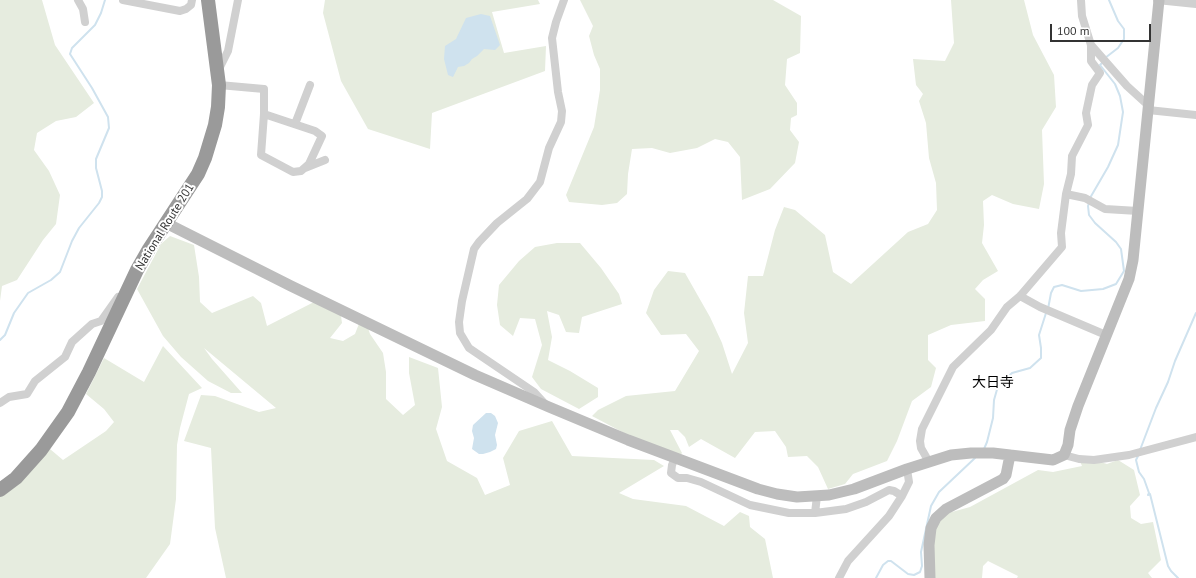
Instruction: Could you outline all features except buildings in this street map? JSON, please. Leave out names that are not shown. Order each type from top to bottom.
[{"type":"highway","name":"National Route 201","points":[[0,490],[16,478],[41,450],[68,412],[89,372],[137,270],[198,174],[205,158],[215,124],[218,107],[218,78],[208,0]]},
{"type":"street","points":[[78,0],[83,9],[85,22]]},
{"type":"street","points":[[123,0],[180,11],[191,5],[192,0]]},
{"type":"street","points":[[238,0],[235,7],[228,51],[218,78],[264,89],[261,155],[293,172],[301,171],[309,164],[322,136],[315,131],[264,114]]},
{"type":"street","points":[[549,407],[534,392],[469,348],[460,333],[458,322],[474,250],[479,242],[497,223],[527,199],[540,182],[549,148],[561,122],[562,110],[558,92],[552,38],[564,0]]},
{"type":"street","points":[[929,462],[921,448],[920,441],[922,429],[953,367],[991,330],[1006,307],[1020,296],[1062,247],[1061,233],[1066,194],[1071,174],[1072,156],[1088,125],[1086,113],[1092,85],[1100,73],[1091,61],[1091,45],[1082,16],[1081,0]]},
{"type":"street","points":[[1064,455],[1078,406],[1129,279],[1133,260],[1149,108],[1158,0],[1196,4]]},
{"type":"street","points":[[1091,45],[1127,86],[1149,108],[1196,115]]},
{"type":"street","points":[[295,124],[310,85]]},
{"type":"street","points":[[304,168],[325,160]]},
{"type":"street","points":[[1066,194],[1085,198],[1105,209],[1138,211]]},
{"type":"street","points":[[166,223],[291,286],[475,375],[675,458],[758,489],[777,494],[797,497],[817,496],[854,489],[929,462],[951,456],[971,453],[987,453],[1053,460],[1064,455],[1079,459],[1094,460],[1129,455],[1196,437]]},
{"type":"street","points":[[0,403],[9,397],[27,394],[35,381],[65,357],[72,342],[92,324],[101,321],[119,296],[121,295],[125,297]]},
{"type":"street","points":[[1020,296],[1040,307],[1106,335]]},
{"type":"street","points":[[930,578],[929,545],[931,528],[936,518],[946,509],[1003,479],[1006,475],[1010,455]]},
{"type":"street","points":[[675,458],[671,473],[678,478],[687,478],[700,482],[750,505],[789,513],[815,513],[846,509],[866,502],[889,490],[902,496]]},
{"type":"street","points":[[839,578],[848,561],[889,516],[902,496],[909,482],[907,469]]},
{"type":"street","points":[[815,513],[817,496]]},
{"type":"shaded area","points":[[0,0],[42,0],[55,45],[94,103],[76,117],[56,121],[37,133],[34,150],[49,171],[60,195],[56,224],[43,240],[17,280],[2,286],[0,301]]},
{"type":"shaded area","points":[[325,0],[538,0],[540,4],[492,12],[504,53],[546,46],[545,71],[432,113],[430,149],[368,129],[341,81],[323,13]]},
{"type":"shaded area","points":[[580,0],[773,0],[801,16],[800,53],[787,59],[785,85],[797,103],[797,115],[791,118],[790,130],[799,142],[795,163],[770,189],[742,200],[740,157],[728,142],[715,139],[697,148],[670,153],[652,148],[632,149],[628,174],[627,194],[617,203],[602,205],[569,202],[566,195],[594,127],[600,90],[600,69],[594,55],[589,36],[593,26]]},
{"type":"shaded area","points":[[951,0],[1024,0],[1033,35],[1054,75],[1056,107],[1042,130],[1044,184],[1039,209],[1013,204],[992,195],[983,201],[984,225],[982,243],[998,271],[983,280],[975,289],[985,299],[985,321],[951,325],[928,335],[928,360],[936,368],[931,387],[912,401],[897,441],[887,461],[853,474],[845,484],[828,489],[818,467],[807,456],[788,457],[786,447],[775,431],[755,432],[735,458],[701,439],[689,447],[685,437],[678,430],[670,430],[682,453],[677,461],[592,416],[598,410],[626,396],[675,391],[699,351],[686,334],[661,335],[646,313],[654,290],[668,271],[685,273],[710,317],[722,343],[732,374],[748,343],[744,313],[748,276],[763,276],[775,230],[784,207],[795,210],[825,235],[833,272],[851,284],[908,232],[928,224],[937,210],[936,183],[929,158],[926,123],[919,101],[923,94],[916,85],[913,59],[945,61],[954,43]]},
{"type":"shaded area","points":[[170,236],[194,245],[199,277],[200,302],[212,313],[253,296],[261,303],[267,326],[314,302],[340,309],[342,323],[330,338],[343,341],[355,334],[360,321],[367,325],[370,334],[383,353],[386,372],[386,399],[403,415],[415,405],[409,373],[409,357],[438,368],[442,407],[436,429],[447,461],[477,478],[485,495],[510,485],[503,458],[519,431],[552,421],[572,456],[654,460],[664,466],[619,493],[633,499],[686,506],[724,526],[740,512],[749,516],[750,527],[765,539],[773,578],[226,578],[215,528],[211,448],[184,441],[201,395],[215,396],[259,412],[276,408],[204,348],[242,393],[231,393],[208,381],[181,357],[163,336],[137,289],[161,244]]},
{"type":"shaded area","points":[[557,243],[580,243],[601,268],[619,294],[622,304],[582,317],[579,333],[566,332],[559,315],[547,311],[552,337],[548,360],[598,388],[598,397],[579,409],[541,389],[532,377],[542,345],[535,319],[520,318],[513,336],[500,325],[497,305],[499,285],[519,261],[535,247]]},
{"type":"shaded area","points":[[163,346],[202,388],[189,394],[180,428],[177,445],[176,499],[170,544],[146,578],[0,578],[0,492],[50,449],[63,460],[106,431],[114,422],[104,409],[86,394],[104,358],[144,382]]},
{"type":"shaded area","points":[[1079,459],[1107,464],[1118,460],[1134,470],[1140,495],[1130,506],[1131,518],[1141,524],[1153,522],[1161,560],[1148,573],[1152,578],[1017,578],[1018,576],[988,561],[983,566],[982,578],[933,578],[930,534],[941,515],[970,507],[1038,470],[1053,472],[1082,466]]},
{"type":"water","points":[[481,14],[490,16],[500,45],[495,50],[484,49],[469,63],[458,67],[453,77],[448,75],[444,59],[445,46],[456,39],[466,18]]},
{"type":"water","points":[[486,413],[491,413],[495,416],[498,423],[495,435],[497,445],[496,449],[490,452],[479,454],[472,449],[474,438],[472,431],[473,425]]},
{"type":"waterway","points":[[0,340],[5,335],[14,313],[28,293],[51,280],[60,272],[72,241],[79,228],[102,197],[102,191],[96,168],[96,159],[109,128],[108,117],[92,88],[70,54],[72,48],[95,25],[105,0]]},
{"type":"waterway","points":[[1105,58],[1118,48],[1124,39],[1124,29],[1118,21],[1109,0]]},
{"type":"waterway","points":[[1090,198],[1108,167],[1118,145],[1123,112],[1120,96],[1115,84],[1100,65],[1103,62]]},
{"type":"waterway","points":[[1048,309],[1051,293],[1054,287],[1062,285],[1081,291],[1103,289],[1116,284],[1124,271],[1121,249],[1089,215],[1089,203]]},
{"type":"waterway","points":[[984,449],[993,418],[994,400],[998,386],[1012,373],[1030,368],[1041,358],[1039,335],[1046,313]]},
{"type":"waterway","points":[[1140,450],[1175,361],[1196,313]]},
{"type":"waterway","points":[[1138,456],[1136,460],[1139,472],[1144,479],[1149,493],[1148,495],[1150,494],[1168,566],[1178,578]]},
{"type":"waterway","points":[[876,578],[883,565],[888,561],[891,561],[908,574],[914,575],[920,572],[922,566],[921,552],[931,506],[939,492],[975,458]]},
{"type":"district","name":"大日寺","points":[[993,383]]}]
